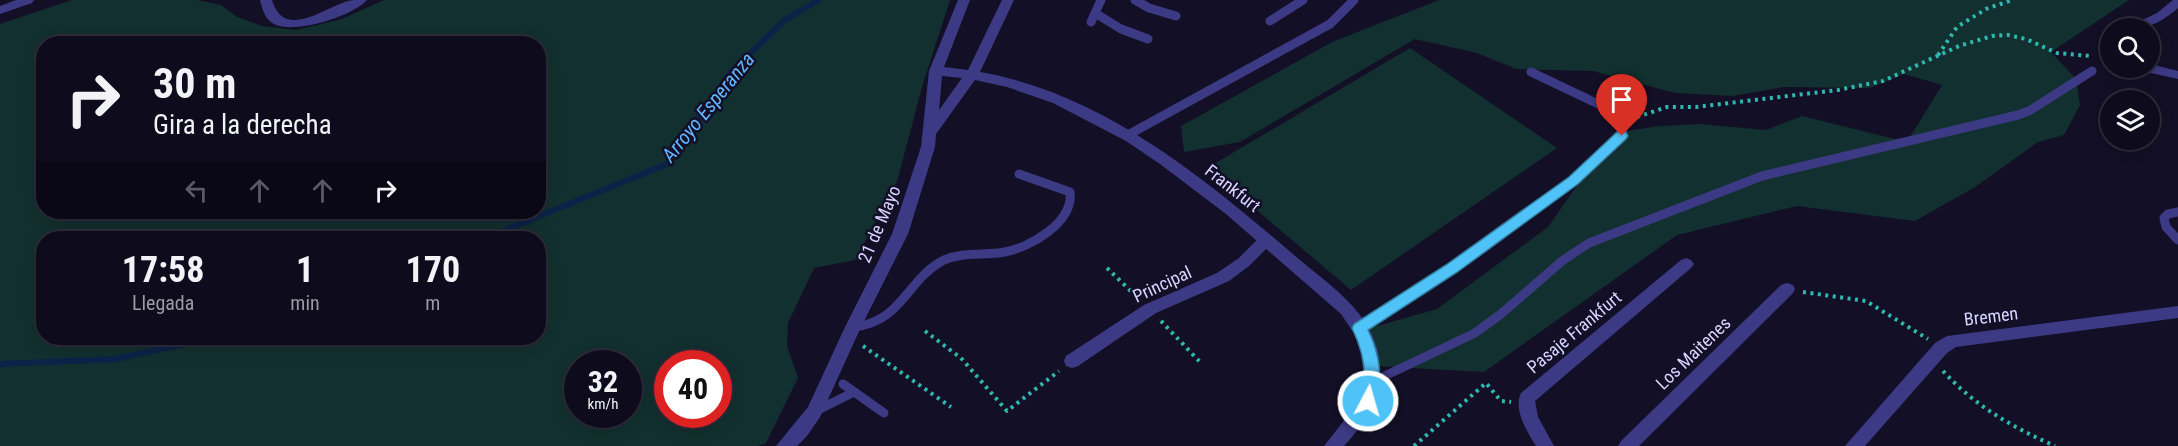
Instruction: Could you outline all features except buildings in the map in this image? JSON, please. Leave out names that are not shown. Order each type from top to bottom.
[{"type":"street","points":[[0,10],[28,0]]},
{"type":"street","points":[[266,0],[270,13],[275,18],[294,23],[306,23],[338,13],[361,0]]},
{"type":"street","name":"21 de Mayo","points":[[785,446],[801,431],[814,412],[900,234],[923,167],[930,132],[936,71],[964,0]]},
{"type":"street","points":[[930,132],[972,75],[1008,0]]},
{"type":"street","points":[[2157,18],[2178,2]]},
{"type":"street","name":"Frankfurt","points":[[936,71],[972,75],[1017,85],[1100,120],[1173,167],[1226,205],[1348,312],[1360,328],[1368,346],[1372,382],[1368,401],[1359,418],[1333,446]]},
{"type":"street","points":[[2160,71],[2178,75]]},
{"type":"street","name":"Principal","points":[[1072,361],[1150,309],[1222,277],[1244,262],[1266,240]]},
{"type":"street","name":"Pasaje Frankfurt","points":[[1526,404],[1531,393],[1686,264]]},
{"type":"street","name":"Los Maitenes","points":[[1632,444],[1787,289]]},
{"type":"street","name":"Bremen","points":[[1854,446],[1937,353],[1953,341],[2178,312]]},
{"type":"street","points":[[1526,404],[1530,419],[1545,446]]},
{"type":"lane","points":[[1091,22],[1101,0]]},
{"type":"lane","points":[[1135,0],[1149,8],[1176,16]]},
{"type":"lane","points":[[1270,21],[1303,0]]},
{"type":"lane","points":[[1125,136],[1330,24],[1354,0]]},
{"type":"lane","points":[[1095,13],[1121,29],[1148,39]]},
{"type":"lane","points":[[1372,382],[1436,353],[1486,325],[1514,304],[1570,253],[1589,243],[1762,176],[2018,115],[2029,111],[2092,71]]},
{"type":"lane","points":[[1360,328],[1451,269],[1574,180],[1622,136],[1625,122],[1613,111],[1531,72]]},
{"type":"lane","points":[[851,332],[869,327],[883,319],[943,260],[957,255],[1009,252],[1018,249],[1066,216],[1072,197],[1070,192],[1019,174]]},
{"type":"lane","points":[[2178,212],[2168,214],[2164,218],[2166,227],[2178,240]]},
{"type":"lane","points":[[843,384],[884,413]]},
{"type":"lane","points":[[814,412],[854,392]]},
{"type":"path","points":[[1938,55],[1957,27],[1986,9],[2012,0]]},
{"type":"path","points":[[1625,122],[1646,112],[1666,107],[1696,107],[1838,90],[1883,81],[1938,55],[1992,36],[2026,39],[2057,53],[2071,56],[2092,56],[2100,52]]},
{"type":"path","points":[[1787,289],[1866,300],[1937,353],[1961,392],[1999,421],[2055,446]]},
{"type":"path","points":[[925,331],[961,358],[1008,411],[1072,361]]},
{"type":"path","points":[[851,332],[951,407]]},
{"type":"path","points":[[1414,446],[1486,382],[1502,401],[1526,404]]},
{"type":"green space","points":[[72,0],[198,0],[221,5],[237,17],[262,26],[296,30],[342,19],[384,0],[950,0],[922,87],[897,182],[855,260],[814,268],[788,323],[787,346],[798,378],[766,443],[758,446],[0,446],[0,24]]},
{"type":"green space","points":[[1439,0],[2129,0],[2051,52],[2076,79],[2080,105],[2064,135],[2038,142],[1975,187],[1915,221],[1797,206],[1677,235],[1484,372],[1376,366],[1370,328],[1437,309],[1548,227],[1614,133],[1659,126],[1699,124],[1766,130],[1802,116],[1907,142],[1942,85],[1904,74],[1870,88],[1784,87],[1732,96],[1675,93],[1593,71],[1516,69],[1477,53],[1415,39],[1240,142],[1184,152],[1181,126],[1332,42]]},
{"type":"green space","points":[[1410,48],[1557,148],[1351,290],[1207,168]]},
{"type":"waterway","name":"Arroyo Esperanza","points":[[546,213],[667,164],[730,73],[785,20],[819,0]]},
{"type":"waterway","name":"Arroyo Esperanza","points":[[503,231],[532,219]]},
{"type":"waterway","name":"Arroyo Esperanza","points":[[0,364],[116,359],[179,345]]},
{"type":"route","points":[[1368,401],[1372,382],[1371,364],[1368,346],[1360,328],[1451,269],[1574,180],[1622,136]]}]
